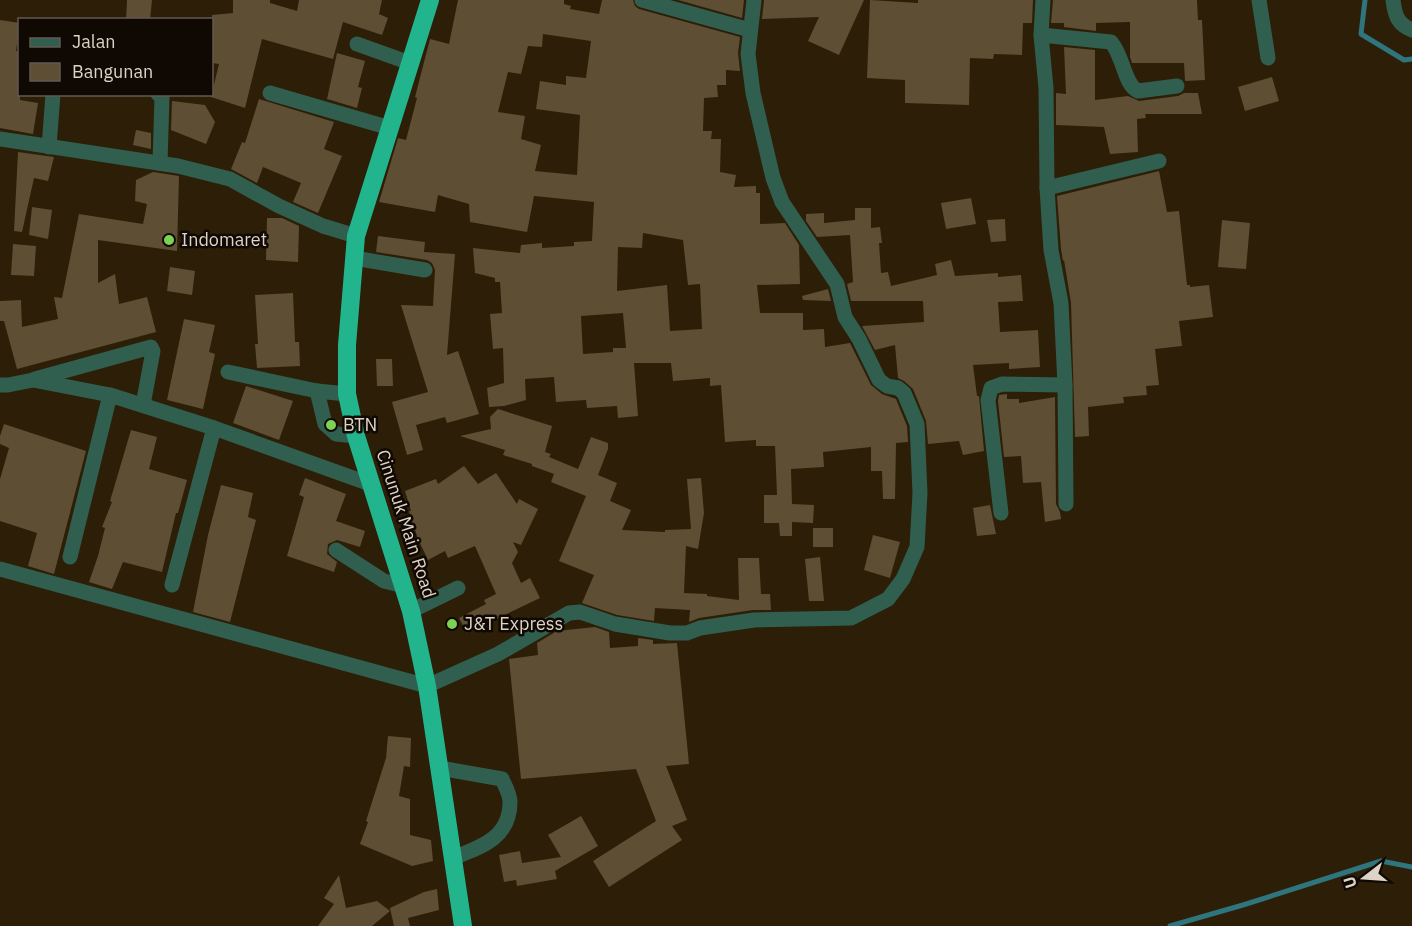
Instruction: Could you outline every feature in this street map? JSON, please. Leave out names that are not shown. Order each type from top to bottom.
[{"type":"highway","name":"Cinunuk Main Road","points":[[430,0],[356,236],[347,345],[347,394],[370,484],[411,611],[427,686],[463,926]]},
{"type":"street","points":[[642,0],[750,30]]},
{"type":"street","points":[[0,569],[427,686],[498,654],[569,613],[580,612],[615,624],[670,633],[687,633],[700,628],[754,620],[851,618],[888,599],[903,579],[915,553],[918,535],[920,493],[917,424],[904,393],[879,380],[859,339],[845,317],[837,284],[782,202],[772,178],[753,93],[748,54],[754,0]]},
{"type":"street","points":[[1043,0],[1041,35],[1046,88],[1047,188],[1051,250],[1061,303],[1065,385],[1066,504]]},
{"type":"street","points":[[1259,0],[1268,58]]},
{"type":"street","points":[[1393,0],[1399,23],[1412,30]]},
{"type":"street","points":[[1041,35],[1112,42],[1119,52],[1127,79],[1133,89],[1138,91],[1177,86]]},
{"type":"street","points":[[357,44],[410,63]]},
{"type":"street","points":[[270,93],[390,128]]},
{"type":"street","points":[[49,147],[53,96]]},
{"type":"street","points":[[160,96],[162,98],[160,164]]},
{"type":"street","points":[[0,139],[160,164],[230,179],[279,206],[323,226],[356,236]]},
{"type":"street","points":[[1047,188],[1159,160]]},
{"type":"street","points":[[354,258],[425,270]]},
{"type":"street","points":[[1,387],[151,347],[153,351],[143,405]]},
{"type":"street","points":[[228,372],[317,391],[347,394]]},
{"type":"street","points":[[33,380],[110,394],[214,428],[370,484]]},
{"type":"street","points":[[1001,513],[988,400],[991,388],[1002,384],[1065,385]]},
{"type":"street","points":[[317,391],[325,424],[336,434],[356,436]]},
{"type":"street","points":[[70,557],[110,394]]},
{"type":"street","points":[[172,585],[214,428]]},
{"type":"street","points":[[336,550],[384,581],[404,586]]},
{"type":"street","points":[[411,611],[458,588]]},
{"type":"street","points":[[440,768],[502,779],[510,800],[506,825],[486,846],[453,858]]},
{"type":"building","points":[[127,0],[152,0],[150,18],[126,18]]},
{"type":"building","points":[[233,0],[270,0],[270,3],[297,11],[299,0],[382,0],[379,14],[388,18],[382,35],[343,22],[333,59],[262,39],[245,108],[211,97],[219,64],[213,63],[212,15],[233,13]]},
{"type":"building","points":[[458,0],[564,0],[564,4],[571,6],[570,9],[599,14],[602,0],[633,0],[639,9],[740,37],[738,53],[740,71],[726,70],[726,85],[717,85],[718,97],[704,98],[703,131],[712,131],[711,139],[721,139],[720,172],[736,175],[734,187],[756,186],[756,193],[760,193],[760,224],[785,223],[799,245],[800,284],[757,285],[760,313],[803,313],[803,330],[824,329],[825,347],[850,343],[871,385],[882,394],[896,399],[907,426],[908,442],[896,443],[895,499],[883,499],[882,471],[871,471],[871,447],[823,452],[824,467],[791,469],[792,504],[814,505],[813,523],[792,522],[792,536],[780,536],[779,523],[764,523],[764,495],[777,495],[775,446],[756,446],[756,440],[725,442],[721,385],[710,386],[710,378],[673,381],[671,363],[634,363],[638,416],[618,418],[617,406],[587,408],[586,400],[556,402],[554,377],[525,379],[526,400],[504,406],[489,407],[487,388],[504,383],[503,348],[493,349],[490,314],[502,313],[500,282],[495,282],[495,278],[475,273],[473,248],[520,253],[521,245],[542,243],[542,248],[574,246],[574,242],[592,241],[594,202],[534,196],[527,232],[470,222],[469,204],[438,195],[435,212],[379,202],[398,138],[406,140],[430,39],[449,44]],"holes":[[[543,34],[591,41],[586,78],[566,76],[566,85],[540,81],[536,109],[580,115],[577,175],[535,171],[541,145],[521,139],[525,116],[498,112],[508,72],[521,74],[528,46],[542,47]],[[643,233],[683,240],[688,285],[700,284],[702,329],[670,331],[667,285],[617,291],[618,247],[642,248]],[[623,313],[626,348],[613,348],[613,352],[583,354],[581,316]]]},
{"type":"building","points":[[678,0],[744,0],[742,18]]},
{"type":"building","points":[[764,0],[864,0],[839,55],[808,41],[819,17],[762,19]]},
{"type":"building","points":[[870,0],[918,3],[918,0],[1033,0],[1032,23],[1023,23],[1022,55],[994,54],[993,59],[970,58],[969,105],[905,103],[905,80],[867,78]]},
{"type":"building","points":[[1053,0],[1197,0],[1198,20],[1202,20],[1205,80],[1185,81],[1184,63],[1132,63],[1130,22],[1096,23],[1096,31],[1064,27],[1064,23],[1051,23]]},
{"type":"building","points":[[0,20],[18,23],[16,51],[18,51],[18,96],[20,100],[38,103],[33,134],[0,128]]},
{"type":"building","points":[[1064,47],[1095,50],[1095,100],[1128,96],[1139,101],[1178,96],[1184,93],[1198,93],[1202,114],[1145,114],[1146,118],[1137,119],[1138,152],[1110,154],[1104,127],[1056,125],[1056,93],[1066,94]]},
{"type":"building","points":[[337,53],[365,61],[358,87],[362,88],[357,108],[327,99]]},
{"type":"building","points":[[1272,77],[1279,101],[1245,111],[1238,87]]},
{"type":"building","points":[[259,99],[334,122],[324,149],[342,156],[318,213],[293,202],[301,183],[263,167],[257,183],[231,169],[242,142],[245,143]]},
{"type":"building","points":[[172,101],[205,105],[215,122],[206,144],[171,130]]},
{"type":"building","points":[[136,130],[151,133],[151,149],[133,145]]},
{"type":"building","points":[[18,152],[54,157],[48,181],[34,178],[22,232],[14,231]]},
{"type":"building","points":[[1159,171],[1167,212],[1179,211],[1187,285],[1190,287],[1209,285],[1213,317],[1179,321],[1182,346],[1155,349],[1159,385],[1146,386],[1147,395],[1123,397],[1124,403],[1088,407],[1089,436],[1075,437],[1071,303],[1061,249],[1057,196]]},
{"type":"building","points":[[153,172],[179,176],[177,251],[98,240],[98,283],[115,274],[119,304],[147,297],[156,332],[17,369],[4,321],[0,321],[0,301],[21,300],[22,327],[58,319],[54,297],[62,298],[79,214],[143,224],[147,204],[135,201],[136,180]]},
{"type":"building","points":[[971,198],[976,224],[946,229],[941,203]]},
{"type":"building","points":[[32,207],[52,210],[48,239],[29,235]]},
{"type":"building","points":[[855,208],[871,208],[871,228],[880,227],[881,273],[888,272],[891,286],[937,275],[935,264],[951,260],[955,276],[998,273],[998,277],[1021,275],[1023,301],[998,302],[1000,332],[1038,330],[1040,367],[1009,369],[1009,363],[973,365],[977,396],[979,396],[984,451],[963,455],[959,441],[928,444],[926,421],[913,389],[898,378],[895,345],[875,350],[862,326],[924,322],[923,301],[851,301],[847,284],[853,282],[850,235],[817,237],[806,221],[806,214],[824,213],[824,223],[855,220]]},
{"type":"building","points":[[267,218],[282,218],[299,226],[298,262],[266,260]]},
{"type":"building","points":[[1005,219],[1006,241],[991,242],[987,220]]},
{"type":"building","points":[[1222,220],[1250,223],[1246,269],[1218,267]]},
{"type":"building","points":[[378,236],[425,242],[424,252],[455,254],[447,355],[458,351],[479,414],[447,423],[445,417],[416,425],[423,450],[407,455],[392,402],[428,392],[401,305],[433,306],[435,270],[432,263],[427,260],[376,252]]},
{"type":"building","points":[[13,244],[36,246],[34,276],[11,275]]},
{"type":"building","points":[[170,267],[195,271],[192,295],[167,291]]},
{"type":"building","points":[[828,289],[831,301],[803,300],[802,296]]},
{"type":"building","points":[[293,293],[295,342],[299,342],[300,366],[257,368],[255,295]]},
{"type":"building","points":[[184,319],[215,325],[209,352],[215,354],[203,409],[167,400]]},
{"type":"building","points":[[376,359],[392,359],[393,386],[377,386]]},
{"type":"building","points":[[246,386],[293,401],[279,440],[233,423]]},
{"type":"building","points":[[1007,394],[1007,399],[1019,399],[1019,403],[1055,397],[1056,504],[1061,519],[1045,522],[1041,482],[1023,483],[1021,456],[1004,457],[998,401],[999,395]]},
{"type":"building","points":[[498,409],[552,426],[545,452],[551,454],[549,457],[578,469],[591,437],[608,443],[598,475],[617,483],[610,501],[631,510],[622,530],[665,532],[665,530],[691,529],[687,479],[701,478],[704,513],[698,549],[686,546],[684,593],[707,594],[707,596],[739,600],[738,558],[759,558],[761,594],[770,594],[771,610],[753,610],[699,618],[689,622],[690,610],[655,608],[654,621],[617,615],[582,603],[594,575],[559,561],[586,496],[551,482],[554,474],[503,455],[505,450],[460,436],[491,429],[490,417]]},
{"type":"building","points":[[4,424],[86,451],[54,574],[28,566],[37,533],[0,521],[0,479],[9,448],[0,444]]},
{"type":"building","points":[[131,430],[157,437],[149,469],[187,480],[178,513],[176,513],[162,572],[123,562],[112,589],[89,582],[105,528],[102,527],[112,502],[110,501]]},
{"type":"building","points":[[464,466],[478,484],[496,473],[517,504],[519,499],[538,509],[521,545],[513,542],[518,552],[512,563],[521,583],[530,578],[540,598],[467,633],[459,618],[486,604],[484,600],[496,594],[475,546],[448,558],[445,551],[428,560],[418,539],[405,491],[436,479],[438,484]]},
{"type":"building","points":[[305,478],[346,494],[336,521],[365,531],[360,547],[337,540],[328,544],[327,554],[337,562],[334,572],[287,556],[304,497],[299,495]]},
{"type":"building","points":[[221,485],[253,493],[248,517],[256,520],[230,622],[193,612],[208,535]]},
{"type":"building","points":[[990,505],[996,534],[977,536],[973,508]]},
{"type":"building","points":[[813,528],[833,528],[833,547],[813,547]]},
{"type":"building","points":[[873,535],[900,542],[890,578],[864,570]]},
{"type":"building","points":[[820,557],[824,601],[809,601],[805,559]]},
{"type":"building","points":[[595,627],[609,632],[610,648],[638,646],[638,638],[653,640],[653,644],[677,643],[689,764],[666,766],[687,820],[672,826],[682,840],[609,887],[593,861],[656,821],[636,769],[521,779],[509,659],[538,655],[537,643],[557,631]]},
{"type":"building","points":[[388,736],[411,738],[410,767],[404,766],[399,796],[410,799],[410,835],[431,840],[433,861],[412,866],[360,844],[386,758]]},
{"type":"building","points":[[581,816],[598,846],[555,871],[557,879],[517,886],[516,880],[504,882],[499,855],[520,851],[522,863],[561,857],[548,835]]},
{"type":"building","points":[[339,875],[346,908],[377,901],[390,911],[372,926],[318,926],[334,904],[324,898]]},
{"type":"building","points":[[437,889],[439,910],[408,918],[410,926],[394,926],[390,908],[424,892]]},
{"type":"waterway","points":[[1365,0],[1361,34],[1404,60],[1412,59]]},
{"type":"waterway","points":[[1170,926],[1381,861],[1412,867]]},
{"type":"place","name":"Indomaret","points":[[169,240]]},
{"type":"place","name":"BTN","points":[[331,425]]},
{"type":"place","name":"J&T Express","points":[[452,624]]}]
